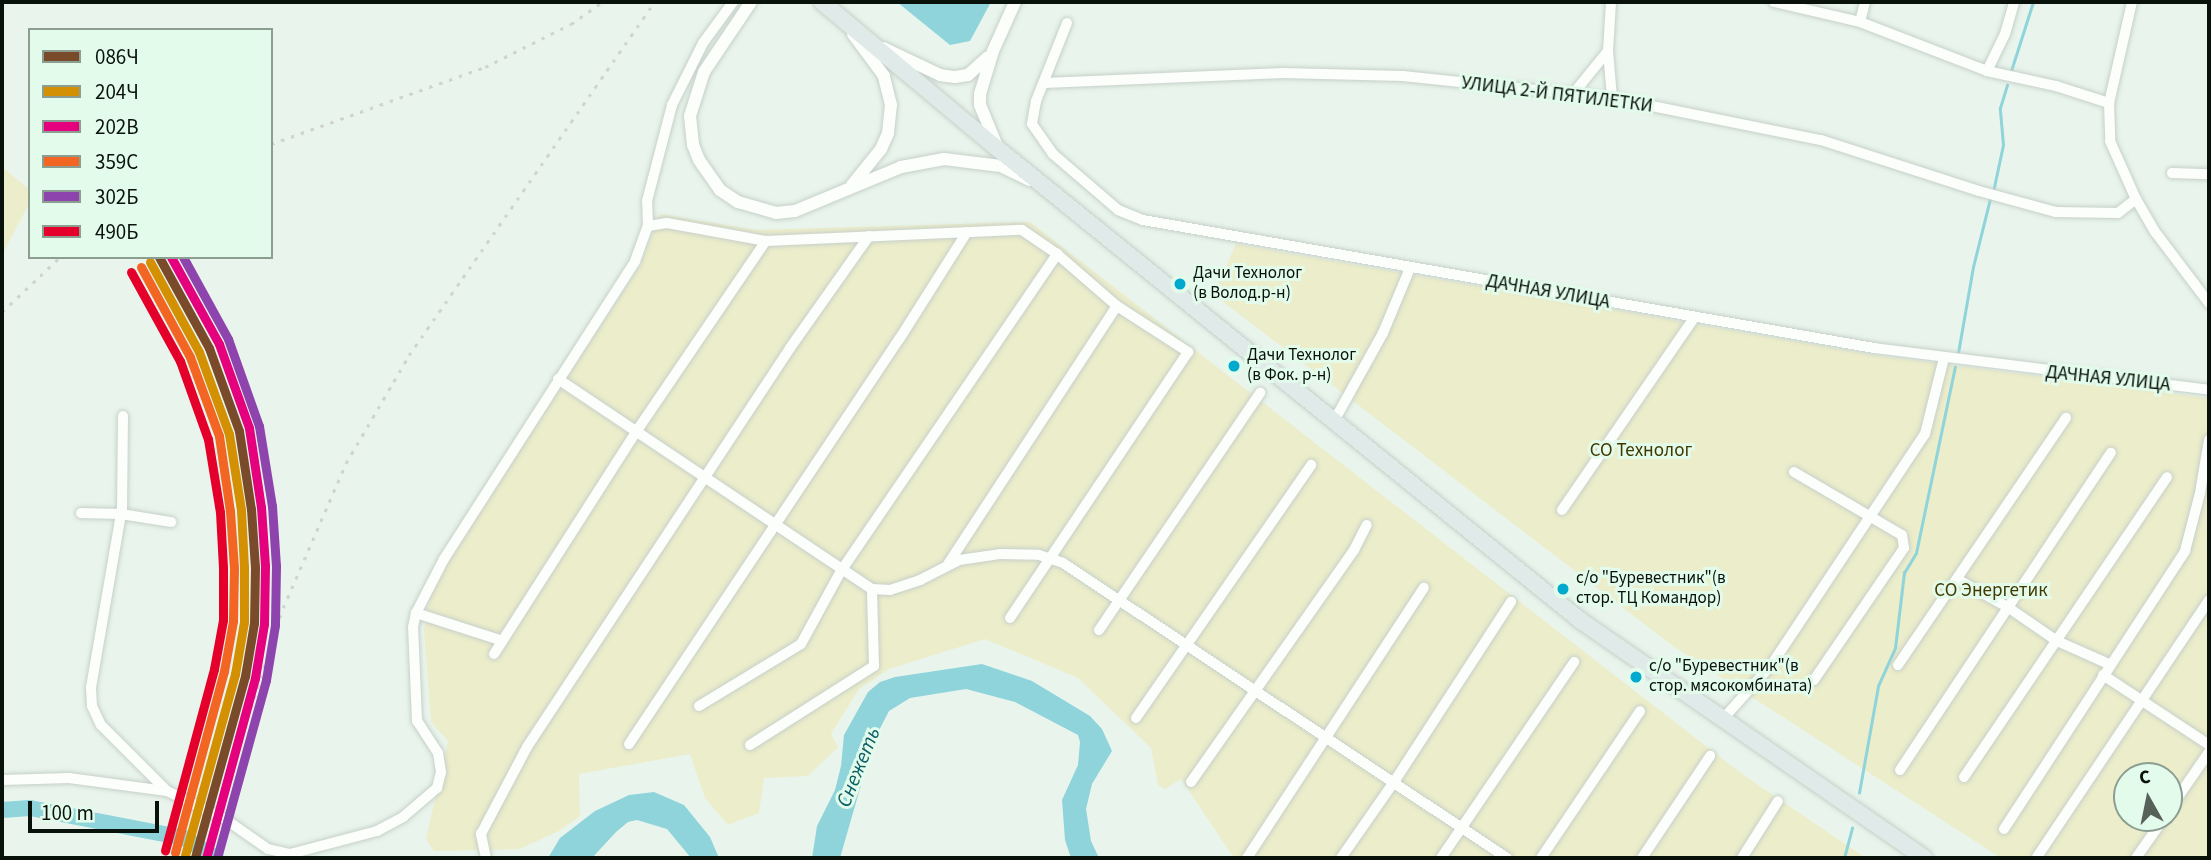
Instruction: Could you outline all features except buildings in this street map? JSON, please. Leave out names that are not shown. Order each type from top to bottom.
[{"type":"main road","points":[[828,7],[1059,199],[1580,621],[1924,858]]},
{"type":"street","points":[[2,780],[69,778],[167,791],[225,819],[278,853],[290,854],[377,831],[403,817],[437,788],[441,772],[438,753],[417,721],[413,627],[416,613],[444,559],[635,261],[648,226],[647,201],[672,105],[703,43],[733,2]]},
{"type":"street","points":[[751,2],[716,51],[696,89],[690,129],[699,160],[720,190],[756,209],[776,213],[795,211],[901,167],[944,159],[1001,166],[1059,199]]},
{"type":"street","points":[[998,149],[980,105],[984,76],[1015,2]]},
{"type":"street","points":[[1611,2],[1608,51],[1612,98]]},
{"type":"street","points":[[1774,2],[1860,22],[1987,71],[2056,86],[2109,103]]},
{"type":"street","points":[[1860,22],[1865,2]]},
{"type":"street","points":[[1987,71],[2005,34],[2014,2]]},
{"type":"street","points":[[2132,2],[2109,103],[2110,141],[2136,200],[2156,233],[2209,303]]},
{"type":"street","points":[[828,7],[884,76],[891,105],[888,132],[881,149],[849,187]]},
{"type":"street","name":"ДАЧНАЯ УЛИЦА","points":[[1067,23],[1036,101],[1032,124],[1053,154],[1118,211],[1143,220],[1694,318],[1944,358],[2209,390]]},
{"type":"street","points":[[870,41],[922,67],[955,77],[968,75],[977,69],[993,51]]},
{"type":"street","points":[[1573,94],[1608,51]]},
{"type":"street","name":"УЛИЦА 2-Й ПЯТИЛЕТКИ","points":[[1044,83],[1283,73],[1403,76],[1612,98],[1821,140],[1979,191],[2056,212],[2118,213],[2136,200]]},
{"type":"street","points":[[2172,173],[2209,174]]},
{"type":"street","points":[[648,226],[667,223],[766,241],[1022,230],[1056,254],[1117,306],[1188,352],[1010,618]]},
{"type":"street","points":[[629,744],[900,338],[967,232]]},
{"type":"street","points":[[486,858],[481,834],[527,747],[706,480],[790,348],[869,236]]},
{"type":"street","points":[[494,654],[500,640],[636,432],[766,241]]},
{"type":"street","points":[[699,706],[801,644],[841,571],[1056,254]]},
{"type":"street","points":[[1334,421],[1383,333],[1410,268]]},
{"type":"street","points":[[947,566],[1117,306]]},
{"type":"street","points":[[1562,510],[1694,318]]},
{"type":"street","points":[[1721,720],[1772,664],[1925,434],[1944,358]]},
{"type":"street","points":[[558,379],[841,571],[872,589],[890,590],[920,580],[959,560],[1000,554],[1063,562],[1507,858]]},
{"type":"street","points":[[1100,630],[1118,599],[1260,393]]},
{"type":"street","points":[[123,416],[121,514],[91,688],[92,706],[101,725],[167,791]]},
{"type":"street","points":[[1898,665],[2066,418]]},
{"type":"street","points":[[2004,829],[2185,551],[2200,493],[2209,440]]},
{"type":"street","points":[[1900,770],[2111,453]]},
{"type":"street","points":[[1136,718],[1311,465]]},
{"type":"street","points":[[1794,472],[1902,535],[1904,548],[1814,680]]},
{"type":"street","points":[[1964,777],[2167,477]]},
{"type":"street","points":[[81,513],[121,514],[171,522]]},
{"type":"street","points":[[1191,782],[1354,550],[1367,525]]},
{"type":"street","points":[[1957,579],[2009,608],[2106,670],[2143,701],[2209,746]]},
{"type":"street","points":[[750,744],[874,666],[872,589]]},
{"type":"street","points":[[1247,858],[1424,589]]},
{"type":"street","points":[[2037,857],[2209,600]]},
{"type":"street","points":[[1341,858],[1394,782],[1511,602]]},
{"type":"street","points":[[416,613],[500,640]]},
{"type":"street","points":[[1441,858],[1574,662]]},
{"type":"street","points":[[1541,858],[1640,711]]},
{"type":"street","points":[[2183,790],[2209,752]]},
{"type":"street","points":[[1642,858],[1710,756]]},
{"type":"street","points":[[1742,858],[1778,801]]},
{"type":"street","points":[[2136,858],[2154,832]]},
{"type":"green space","points":[[2,167],[28,188],[28,206],[2,255]]},
{"type":"green space","points":[[660,214],[757,230],[1030,222],[1742,774],[1866,858],[1234,858],[1181,779],[1165,789],[1158,785],[1151,748],[1078,678],[985,639],[889,669],[859,689],[831,734],[838,747],[808,776],[764,778],[759,813],[728,825],[705,798],[690,754],[579,774],[580,816],[559,831],[520,849],[434,851],[426,839],[448,741],[431,722],[424,630],[433,580],[640,266]]},
{"type":"green space","name":"СО Энергетик","points":[[1236,244],[1874,355],[2208,398],[2209,858],[2001,858],[1673,646],[1213,294]]},
{"type":"water","points":[[897,2],[991,2],[970,41],[950,45]]},
{"type":"water","points":[[982,664],[1032,681],[1090,716],[1102,729],[1112,751],[1092,784],[1086,809],[1091,841],[1099,858],[1071,858],[1065,840],[1062,800],[1078,765],[1078,735],[1015,702],[966,689],[910,698],[889,711],[874,740],[840,858],[812,858],[817,826],[835,790],[844,735],[868,692],[880,682],[895,677]]},
{"type":"water","points":[[654,792],[684,805],[710,837],[719,858],[691,858],[667,829],[637,820],[628,822],[616,832],[592,858],[548,858],[560,838],[595,811],[629,795]]},
{"type":"waterway","points":[[2011,71],[2033,2]]},
{"type":"waterway","points":[[1993,192],[2003,145],[2000,108],[2007,85]]},
{"type":"waterway","points":[[1958,353],[1973,267],[1990,199]]},
{"type":"waterway","points":[[1859,793],[1878,686],[1895,648],[1904,573],[1916,553],[1955,367]]},
{"type":"waterway","name":"Снежеть","points":[[2,810],[30,808],[184,838],[216,858]]},
{"type":"waterway","points":[[1844,858],[1852,828]]},
{"type":"railway","points":[[273,143],[485,67],[571,24],[603,2]]},
{"type":"railway","points":[[203,858],[283,608],[346,463],[409,355],[654,2]]},
{"type":"railway","points":[[2,312],[58,259]]},
{"type":"transit line","name":"086Ч","points":[[160,259],[209,348],[239,431],[251,509],[255,567],[254,623],[245,676],[195,858]]},
{"type":"transit line","name":"202В","points":[[172,259],[219,344],[249,428],[261,507],[265,566],[264,624],[255,678],[206,858]]},
{"type":"transit line","name":"302Б","points":[[184,259],[228,339],[259,426],[272,506],[276,566],[275,625],[266,680],[217,858]]},
{"type":"transit line","name":"204Ч","points":[[150,262],[199,352],[229,434],[241,510],[244,622],[235,674],[185,855]]},
{"type":"transit line","name":"359С","points":[[141,267],[190,357],[219,436],[230,511],[234,568],[233,621],[224,671],[175,852]]},
{"type":"transit line","name":"490Б","points":[[131,272],[180,361],[208,439],[220,512],[223,620],[214,669],[165,850]]},
{"type":"place","name":"Дачи Технолог (в Волод.р-н)","points":[[1180,284]]},
{"type":"place","name":"Дачи Технолог (в Фок. р-н)","points":[[1234,366]]},
{"type":"place","name":"с/о \"Буревестник\"(в стор. ТЦ Командор)","points":[[1563,589]]},
{"type":"place","name":"с/о \"Буревестник\"(в стор. мясокомбината)","points":[[1636,677]]},
{"type":"park label","name":"СО Технолог","points":[[1641,451]]}]
